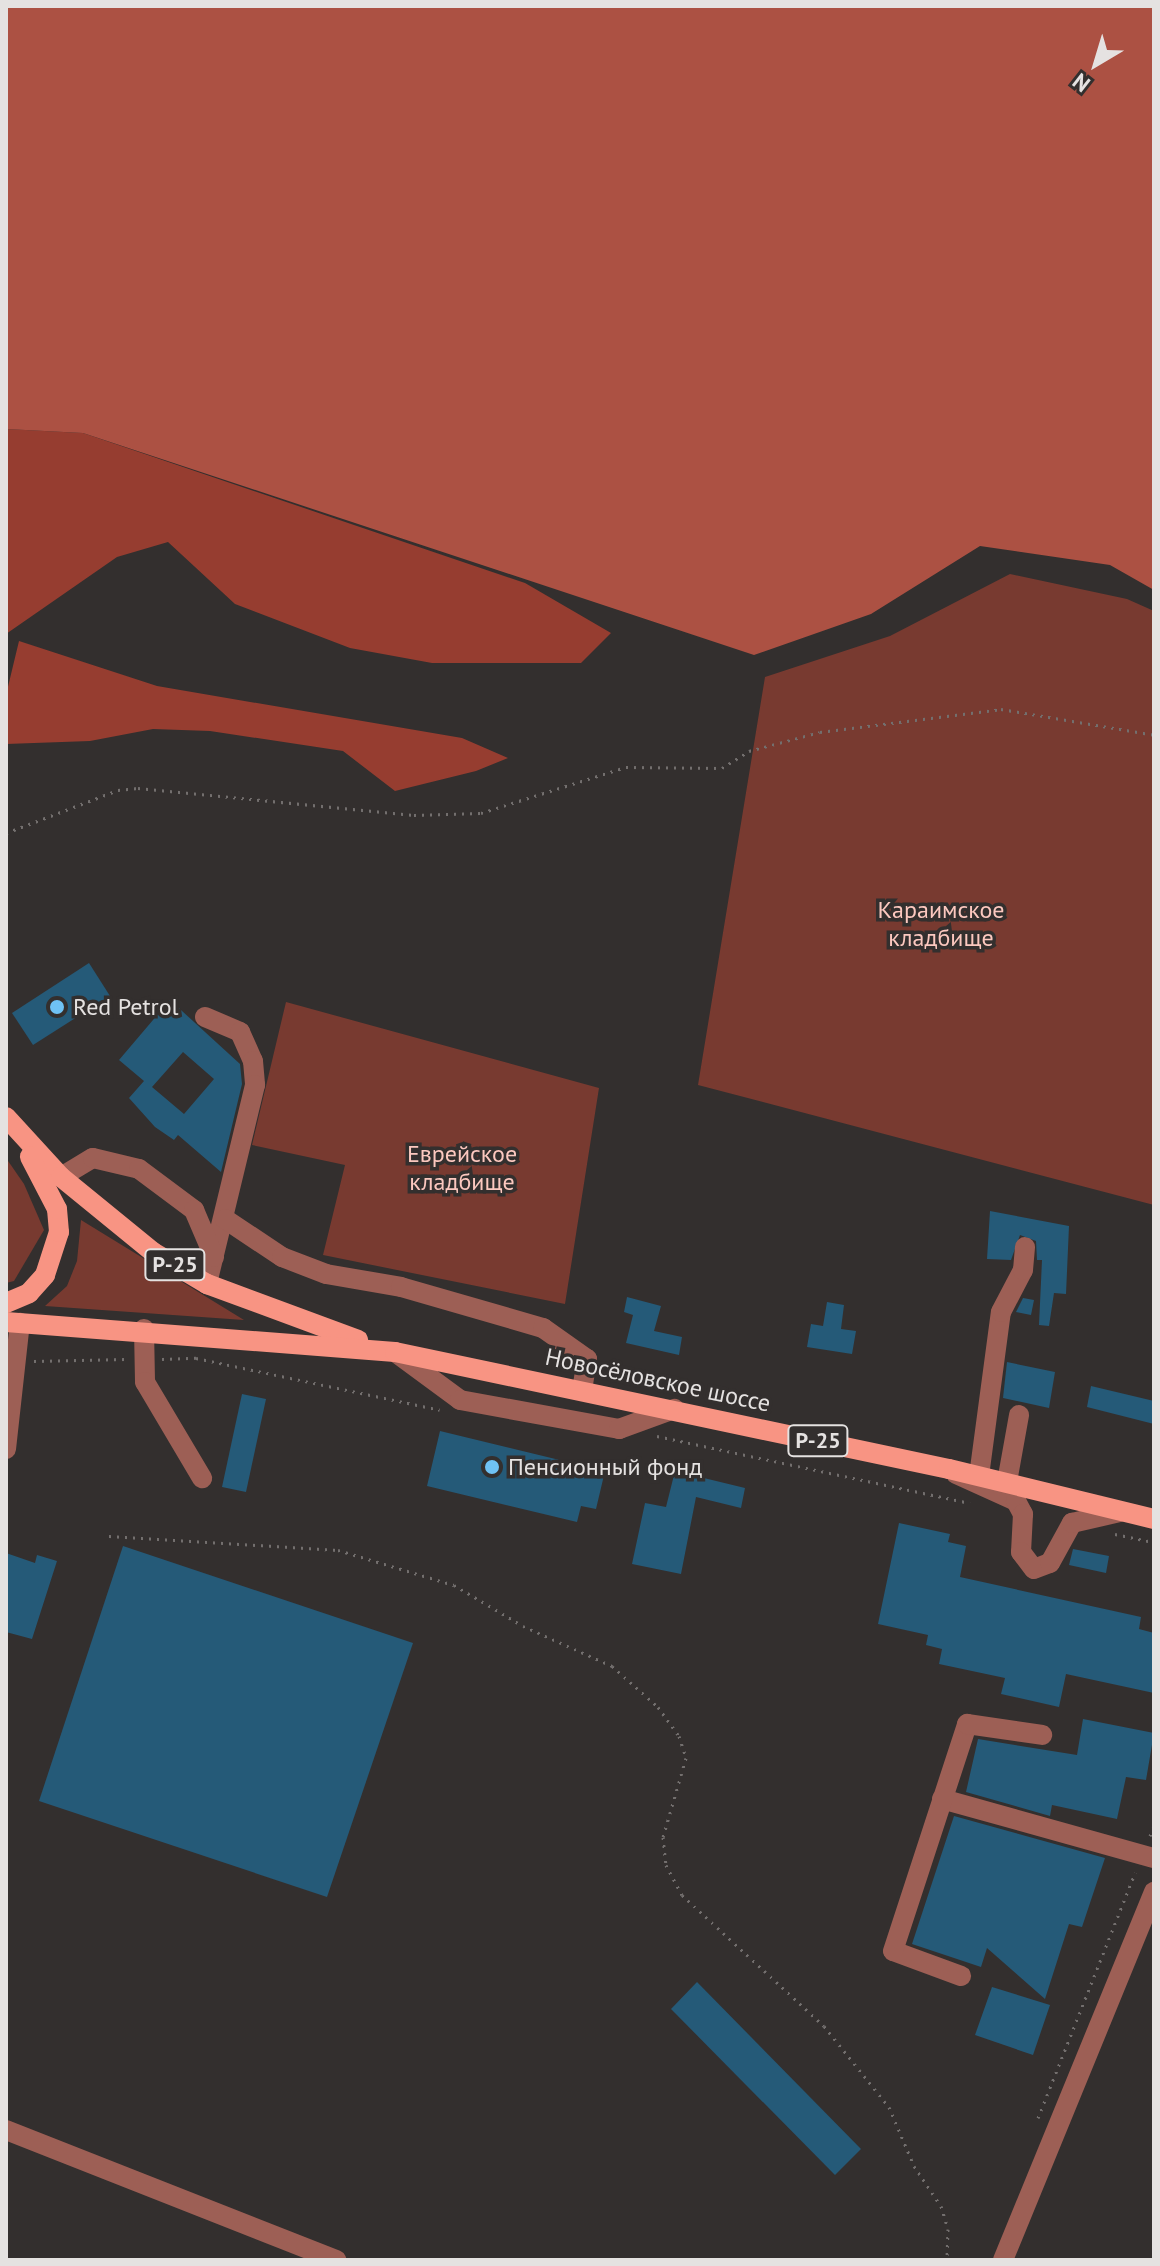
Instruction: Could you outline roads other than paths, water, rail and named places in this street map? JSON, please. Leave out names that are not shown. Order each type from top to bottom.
[{"type":"main road","name":"Новосёловское шоссе","points":[[6,1119],[61,1177],[153,1252],[207,1284],[390,1351]]},
{"type":"main road","points":[[6,1119],[41,1173],[57,1209],[59,1232],[45,1275],[29,1293],[6,1303]]},
{"type":"main road","name":"Новосёловское шоссе","points":[[13,1322],[144,1329],[390,1351],[949,1469],[1154,1519]]},
{"type":"street","points":[[205,1017],[240,1032],[254,1073],[225,1219],[207,1284]]},
{"type":"street","points":[[61,1177],[93,1158],[139,1169],[194,1210],[214,1257]]},
{"type":"street","points":[[225,1219],[282,1257],[326,1274],[401,1287],[543,1328],[587,1359],[582,1390]]},
{"type":"street","points":[[979,1476],[993,1350],[1001,1312],[1023,1270],[1025,1247]]},
{"type":"street","points":[[6,1449],[13,1322]]},
{"type":"street","points":[[144,1329],[145,1382],[202,1478]]},
{"type":"street","points":[[390,1351],[460,1400],[619,1429],[674,1409]]},
{"type":"street","points":[[1007,1482],[1019,1415]]},
{"type":"street","points":[[949,1469],[1016,1501],[1023,1514],[1021,1552],[1034,1569],[1050,1563],[1072,1523],[1120,1512]]},
{"type":"street","points":[[961,1976],[893,1951],[967,1724],[1042,1735]]},
{"type":"street","points":[[942,1799],[1148,1856]]},
{"type":"street","points":[[1011,2254],[1154,1892]]},
{"type":"street","points":[[6,2130],[336,2260]]},
{"type":"street","points":[[278,2260],[286,2240]]},
{"type":"place","name":"Red Petrol","points":[[57,1007]]},
{"type":"place","name":"Пенсионный фонд","points":[[492,1467]]},
{"type":"park label","name":"Караимское кладбище","points":[[941,924]]},
{"type":"park label","name":"Еврейское кладбище","points":[[462,1168]]}]
